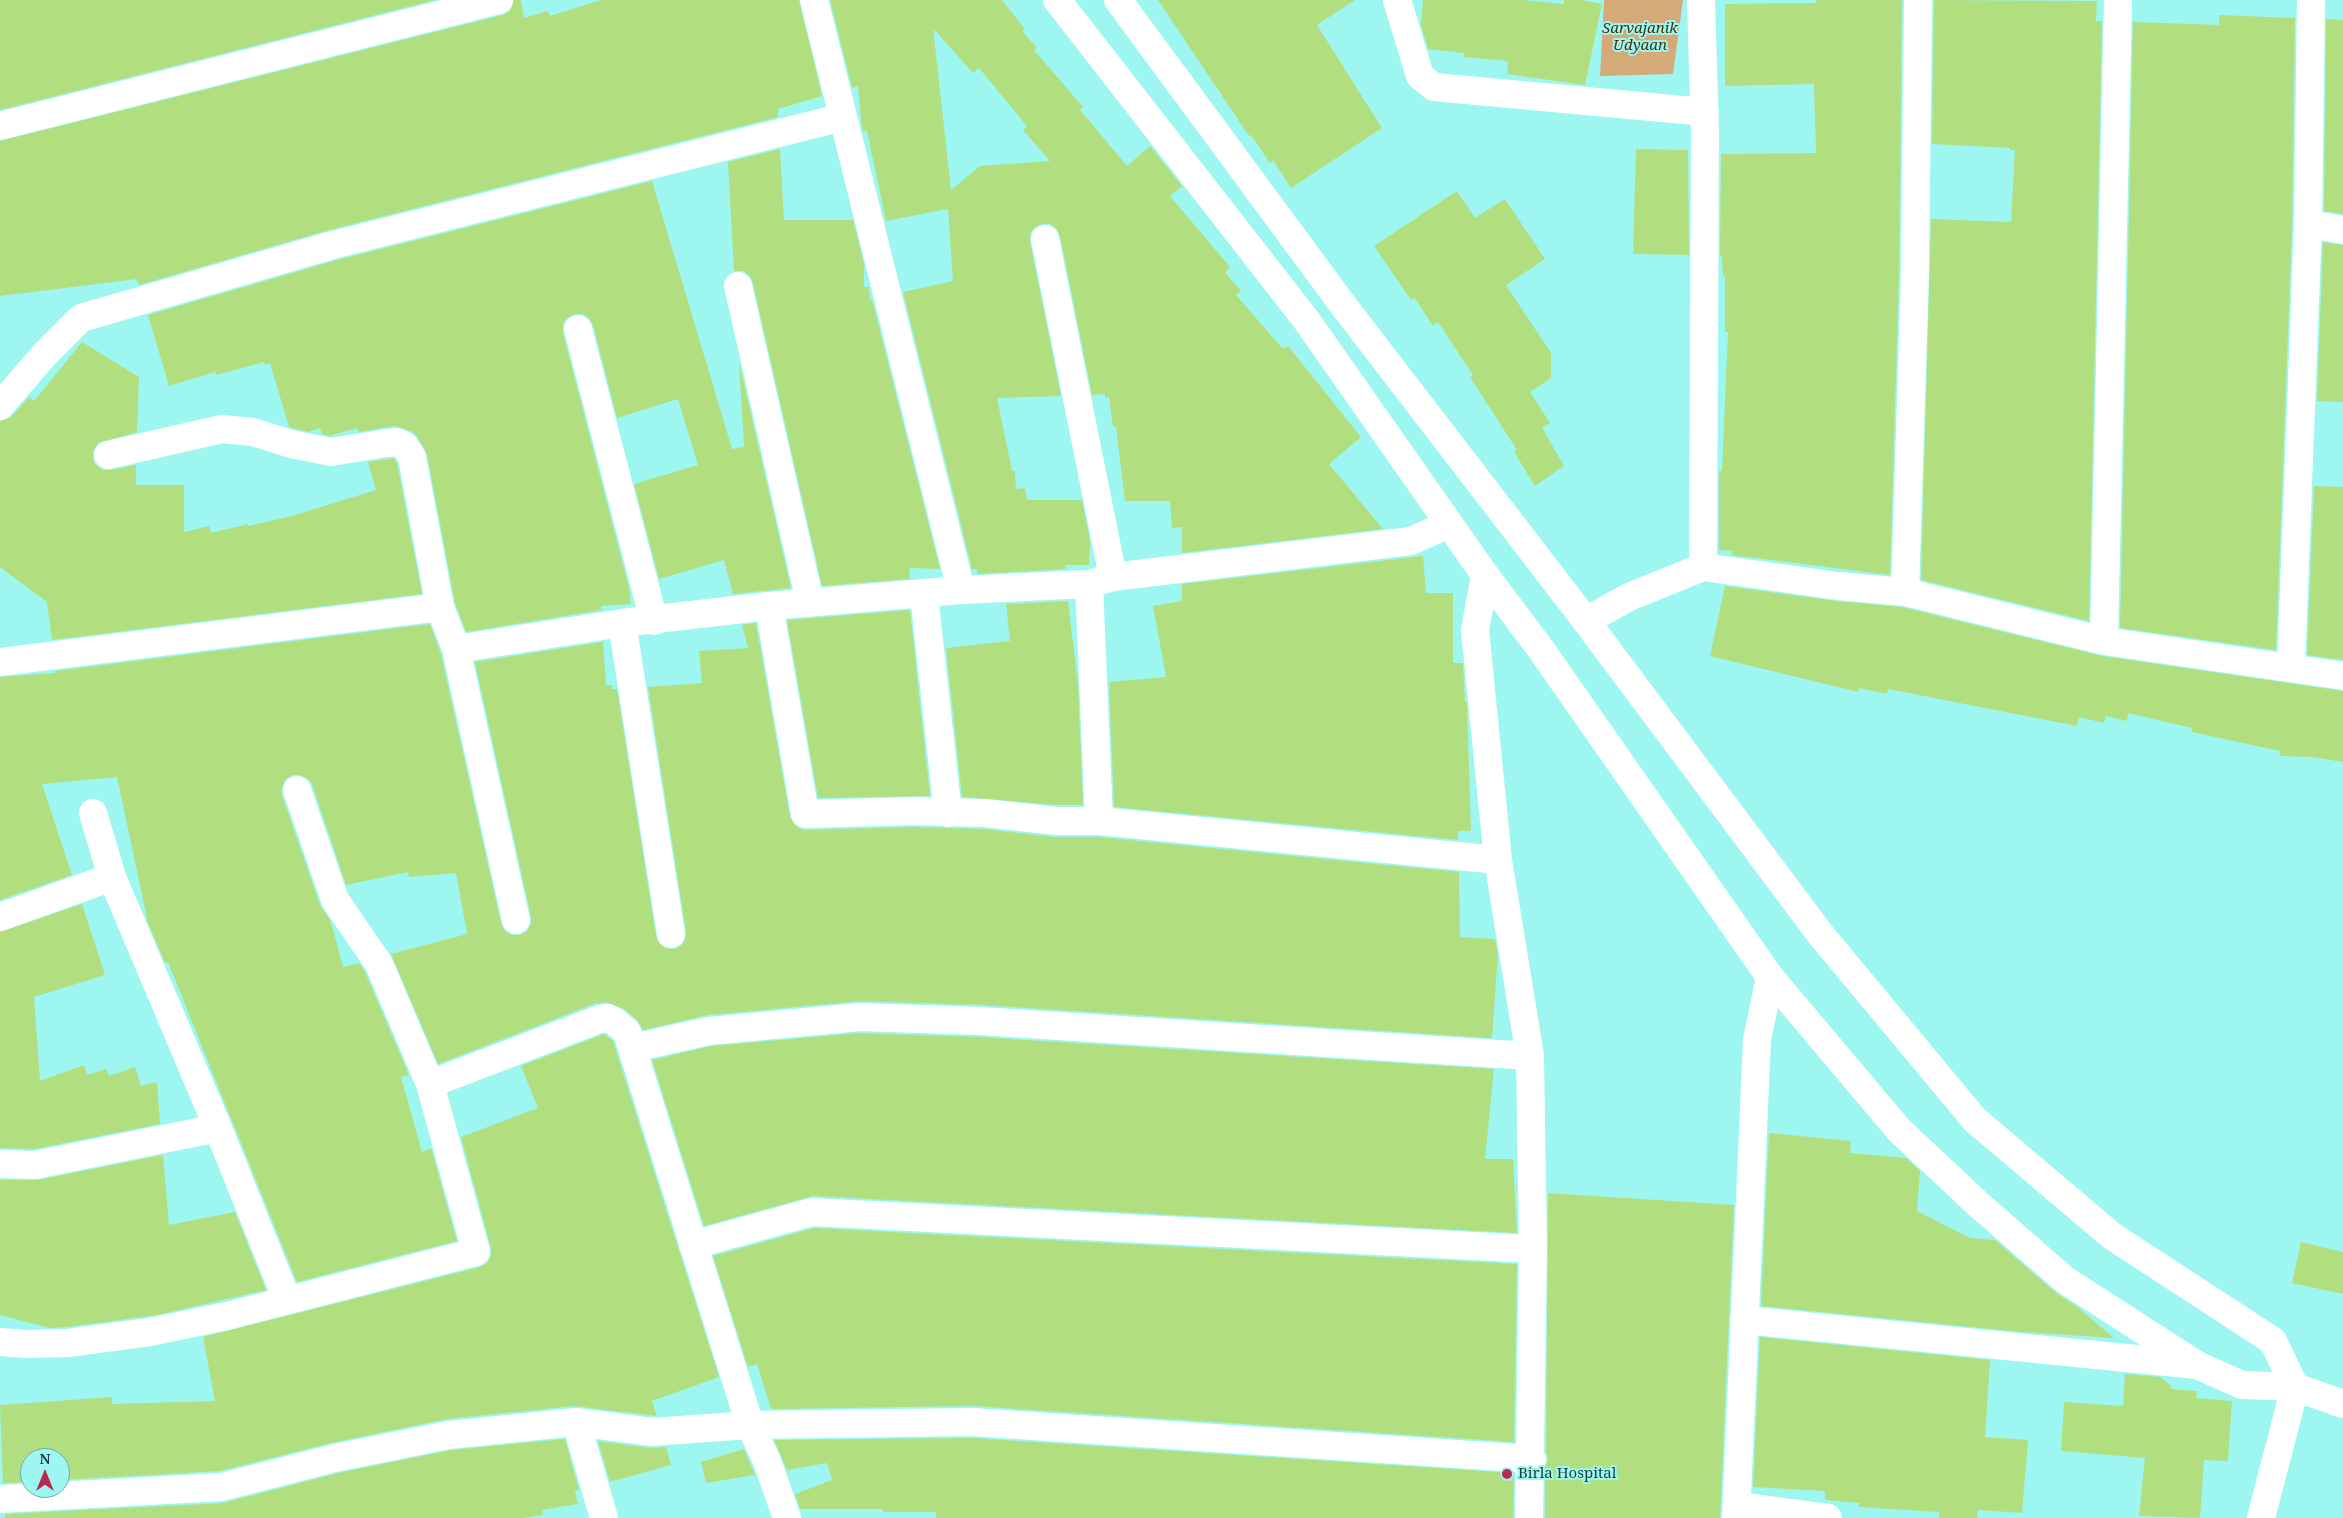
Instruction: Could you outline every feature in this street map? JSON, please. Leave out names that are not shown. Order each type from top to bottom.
[{"type":"street","points":[[0,126],[498,0]]},
{"type":"street","points":[[814,0],[961,590]]},
{"type":"street","points":[[1057,0],[1307,320],[1485,575],[1540,648],[1770,977],[1899,1130],[1978,1204],[2065,1280],[2197,1365],[2242,1384],[2295,1387],[2343,1404]]},
{"type":"street","points":[[1118,0],[1343,306],[1586,621],[1821,935],[1975,1120],[2112,1236],[2273,1342],[2295,1387],[2261,1518]]},
{"type":"street","points":[[1396,0],[1420,76],[1434,87],[1705,112]]},
{"type":"street","points":[[1701,0],[1705,112],[1704,567]]},
{"type":"street","points":[[1905,592],[1915,273],[1918,0]]},
{"type":"street","points":[[2104,641],[2118,0]]},
{"type":"street","points":[[2291,667],[2308,224],[2311,0]]},
{"type":"street","points":[[0,406],[45,354],[80,318],[333,245],[843,118]]},
{"type":"street","points":[[2308,224],[2343,230]]},
{"type":"street","points":[[1045,239],[1101,580],[1099,821]]},
{"type":"street","points":[[738,286],[810,602]]},
{"type":"street","points":[[578,329],[654,621]]},
{"type":"street","points":[[108,455],[222,429],[253,432],[291,444],[331,452],[397,442],[404,445],[412,457],[440,607],[456,649],[516,920]]},
{"type":"street","points":[[456,649],[622,623],[654,621],[769,606],[1101,580],[1411,541],[1449,524]]},
{"type":"street","points":[[1586,621],[1629,597],[1704,567],[1838,586],[1905,592],[2104,641],[2229,661],[2291,667],[2343,676]]},
{"type":"street","points":[[1485,575],[1475,630],[1498,860],[1530,1056],[1533,1249],[1532,1459],[1529,1518]]},
{"type":"street","points":[[924,595],[948,813]]},
{"type":"street","points":[[769,606],[804,814],[914,810],[1099,821],[1498,860]]},
{"type":"street","points":[[0,662],[440,607]]},
{"type":"street","points":[[622,623],[671,934]]},
{"type":"street","points":[[0,1342],[26,1344],[68,1343],[150,1332],[227,1316],[476,1252],[430,1084],[379,964],[335,900],[298,790]]},
{"type":"street","points":[[93,813],[112,876],[288,1300]]},
{"type":"street","points":[[0,917],[112,876]]},
{"type":"street","points":[[1770,977],[1757,1040],[1736,1512],[1828,1518]]},
{"type":"street","points":[[634,1048],[709,1031],[860,1017],[980,1021],[1530,1056]]},
{"type":"street","points":[[430,1084],[608,1018],[627,1032],[634,1048],[693,1245],[750,1425],[767,1461],[787,1518]]},
{"type":"street","points":[[0,1164],[35,1165],[218,1128]]},
{"type":"street","points":[[693,1245],[812,1212],[1533,1249]]},
{"type":"street","points":[[1744,1320],[2197,1365]]},
{"type":"street","points":[[0,1499],[222,1487],[335,1458],[448,1436],[576,1422],[652,1432],[750,1425],[972,1422],[1532,1459]]},
{"type":"street","points":[[576,1422],[604,1518]]},
{"type":"green space","name":"Sarvajanik Udyaan","points":[[1604,0],[1683,0],[1673,74],[1600,76]]},
{"type":"building","points":[[0,0],[435,0],[0,110]]},
{"type":"building","points":[[514,0],[521,0],[524,18],[548,11],[550,16],[601,0],[799,0],[822,96],[778,109],[778,117],[329,230],[139,285],[137,279],[0,296],[0,141],[503,15],[510,11]]},
{"type":"building","points":[[830,0],[1002,0],[1025,29],[1022,31],[1037,48],[1034,50],[1083,107],[1080,110],[1127,166],[1150,146],[1182,186],[1170,196],[1230,267],[1225,272],[1241,291],[1236,295],[1283,349],[1288,346],[1361,437],[1329,464],[1383,529],[1182,553],[1182,527],[1172,528],[1170,501],[1125,501],[1116,426],[1113,427],[1109,397],[1105,398],[1105,394],[1092,395],[1060,236],[1056,228],[1050,224],[1042,224],[1034,228],[1030,234],[1030,242],[1061,396],[997,398],[1012,471],[1015,471],[1016,489],[1025,488],[1027,500],[1082,500],[1090,541],[1089,565],[1065,565],[1065,569],[977,574],[977,569],[972,569],[903,292],[953,281],[948,209],[886,221],[867,131],[862,129],[858,86],[852,88]],"holes":[[[933,28],[973,73],[979,68],[1027,126],[1023,130],[1050,161],[980,166],[951,190]]]},
{"type":"building","points":[[1158,0],[1355,0],[1317,25],[1382,128],[1291,188],[1273,160],[1270,163],[1251,135],[1249,136]]},
{"type":"building","points":[[1423,0],[1523,0],[1564,4],[1564,0],[1581,0],[1602,4],[1585,85],[1507,74],[1508,61],[1464,57],[1464,53],[1428,49],[1421,25]]},
{"type":"building","points":[[1816,0],[1902,0],[1899,273],[1890,575],[1732,555],[1733,551],[1719,550],[1719,470],[1722,471],[1728,332],[1725,332],[1725,276],[1723,276],[1722,256],[1720,256],[1721,154],[1816,153],[1814,84],[1725,86],[1725,4],[1816,3]]},
{"type":"building","points":[[1934,0],[2097,1],[2096,21],[2102,21],[2089,621],[1921,580],[1931,219],[2011,222],[2015,150],[2010,150],[2010,148],[1932,144]]},
{"type":"building","points":[[2219,15],[2295,18],[2292,224],[2276,650],[2120,628],[2133,22],[2219,25]]},
{"type":"building","points":[[2326,19],[2343,20],[2343,214],[2324,211]]},
{"type":"building","points":[[780,149],[784,220],[853,220],[864,264],[864,287],[869,287],[870,300],[872,299],[940,569],[909,568],[910,579],[822,586],[753,283],[750,276],[743,271],[734,271],[728,162]]},
{"type":"building","points":[[1636,149],[1688,150],[1689,255],[1633,254]]},
{"type":"building","points":[[652,181],[732,449],[744,447],[739,362],[791,588],[733,594],[724,560],[659,579],[634,484],[698,465],[678,399],[617,418],[593,325],[589,318],[583,314],[575,314],[567,318],[563,324],[563,333],[629,588],[631,604],[601,606],[601,610],[466,632],[455,603],[427,454],[417,436],[411,431],[395,426],[359,432],[357,428],[329,436],[322,434],[320,428],[308,432],[289,427],[270,363],[265,365],[264,362],[216,375],[215,372],[169,386],[148,315],[337,260]]},
{"type":"building","points":[[1457,191],[1475,218],[1505,199],[1545,259],[1506,285],[1551,353],[1551,378],[1530,392],[1550,423],[1542,428],[1564,466],[1535,486],[1514,452],[1517,450],[1470,377],[1473,375],[1438,322],[1433,326],[1415,298],[1411,300],[1374,246]]},
{"type":"building","points":[[2323,242],[2343,245],[2343,402],[2317,401]]},
{"type":"building","points":[[82,342],[139,377],[137,432],[98,443],[93,451],[93,459],[96,465],[103,470],[111,470],[136,465],[136,485],[184,485],[184,532],[209,526],[211,533],[248,524],[248,526],[292,516],[376,490],[368,462],[394,458],[397,463],[422,594],[52,640],[47,602],[0,567],[0,421],[11,417],[29,397],[34,401]]},
{"type":"building","points":[[2314,486],[2343,487],[2343,660],[2307,655]]},
{"type":"building","points":[[1423,556],[1426,593],[1453,593],[1453,663],[1463,663],[1465,702],[1467,702],[1471,831],[1458,831],[1458,840],[1114,807],[1109,682],[1166,677],[1153,606],[1182,601],[1182,584]]},
{"type":"building","points":[[1725,586],[1836,601],[1902,607],[2102,656],[2343,691],[2343,762],[2312,757],[2280,756],[2280,751],[2192,732],[2192,728],[2128,713],[2127,721],[2106,716],[2104,723],[2079,717],[2077,726],[1888,689],[1887,694],[1859,688],[1858,692],[1710,656]]},
{"type":"building","points":[[1068,601],[1078,685],[1083,805],[1057,805],[962,797],[946,648],[1010,641],[1006,604]]},
{"type":"building","points":[[910,610],[930,796],[818,798],[787,620]]},
{"type":"building","points":[[756,623],[790,817],[798,828],[805,830],[914,827],[984,829],[1054,837],[1098,837],[1459,872],[1460,937],[1495,939],[1498,954],[1492,1038],[981,1005],[861,1001],[708,1015],[643,1030],[637,1020],[624,1009],[606,1002],[594,1004],[438,1064],[391,954],[467,934],[456,873],[409,877],[408,872],[346,885],[312,784],[308,779],[300,775],[292,775],[285,780],[282,795],[320,905],[331,922],[343,967],[359,963],[365,972],[409,1075],[401,1077],[422,1152],[431,1148],[457,1241],[297,1282],[168,962],[165,963],[148,923],[117,777],[42,784],[72,875],[0,900],[0,677],[55,673],[55,671],[430,624],[441,654],[501,923],[505,931],[512,935],[520,935],[527,931],[531,924],[531,917],[475,662],[603,642],[606,685],[612,685],[612,689],[617,689],[656,936],[659,943],[665,948],[674,949],[681,946],[685,940],[686,932],[648,687],[702,683],[699,651],[748,648],[742,625]]},
{"type":"building","points":[[82,904],[105,975],[34,997],[40,1081],[84,1065],[87,1075],[106,1069],[109,1076],[135,1067],[141,1086],[157,1082],[160,1124],[34,1149],[0,1148],[0,932]]},
{"type":"building","points":[[860,1033],[979,1037],[1494,1069],[1485,1159],[1513,1159],[1517,1233],[813,1196],[704,1226],[652,1060],[711,1046]]},
{"type":"building","points":[[604,1034],[613,1041],[719,1377],[652,1401],[657,1416],[574,1406],[447,1419],[331,1443],[220,1471],[70,1479],[70,1448],[20,1448],[20,1482],[3,1483],[0,1405],[112,1397],[112,1404],[215,1401],[203,1337],[480,1267],[487,1263],[491,1256],[491,1248],[461,1137],[538,1108],[521,1066]]},
{"type":"building","points":[[1769,1133],[1851,1141],[1850,1153],[1906,1158],[1920,1171],[1917,1211],[1970,1238],[1995,1240],[2055,1292],[2076,1306],[2114,1338],[2022,1332],[1761,1306]]},
{"type":"building","points":[[163,1155],[169,1225],[235,1212],[266,1290],[157,1315],[67,1327],[50,1328],[0,1315],[0,1180],[38,1180]]},
{"type":"building","points":[[1548,1193],[1734,1205],[1720,1518],[1545,1518],[1545,1467],[1548,1460],[1546,1452]]},
{"type":"building","points":[[814,1228],[1517,1264],[1514,1442],[973,1406],[771,1409],[757,1364],[748,1367],[713,1256]]},
{"type":"building","points":[[2301,1242],[2343,1252],[2343,1294],[2292,1283]]},
{"type":"building","points":[[1760,1337],[1990,1360],[1985,1437],[2028,1440],[2022,1513],[1978,1510],[1977,1518],[1939,1518],[1939,1512],[1859,1507],[1859,1503],[1825,1500],[1825,1491],[1753,1487]]},
{"type":"building","points":[[2125,1374],[2160,1377],[2171,1386],[2171,1389],[2197,1391],[2196,1398],[2232,1401],[2228,1461],[2204,1460],[2200,1518],[2139,1516],[2145,1458],[2061,1451],[2064,1402],[2123,1406]]},
{"type":"building","points":[[972,1438],[1514,1473],[1513,1518],[936,1518],[936,1512],[883,1512],[883,1509],[800,1509],[795,1494],[832,1480],[827,1463],[787,1470],[774,1440]]},
{"type":"building","points":[[565,1439],[579,1490],[575,1491],[578,1504],[542,1510],[543,1515],[523,1518],[5,1518],[5,1514],[223,1503],[338,1473],[451,1450]]},
{"type":"building","points":[[598,1441],[650,1448],[666,1447],[671,1465],[610,1482]]},
{"type":"building","points":[[744,1449],[755,1475],[706,1483],[701,1462]]},
{"type":"place","name":"Birla Hospital","points":[[1507,1474]]}]
